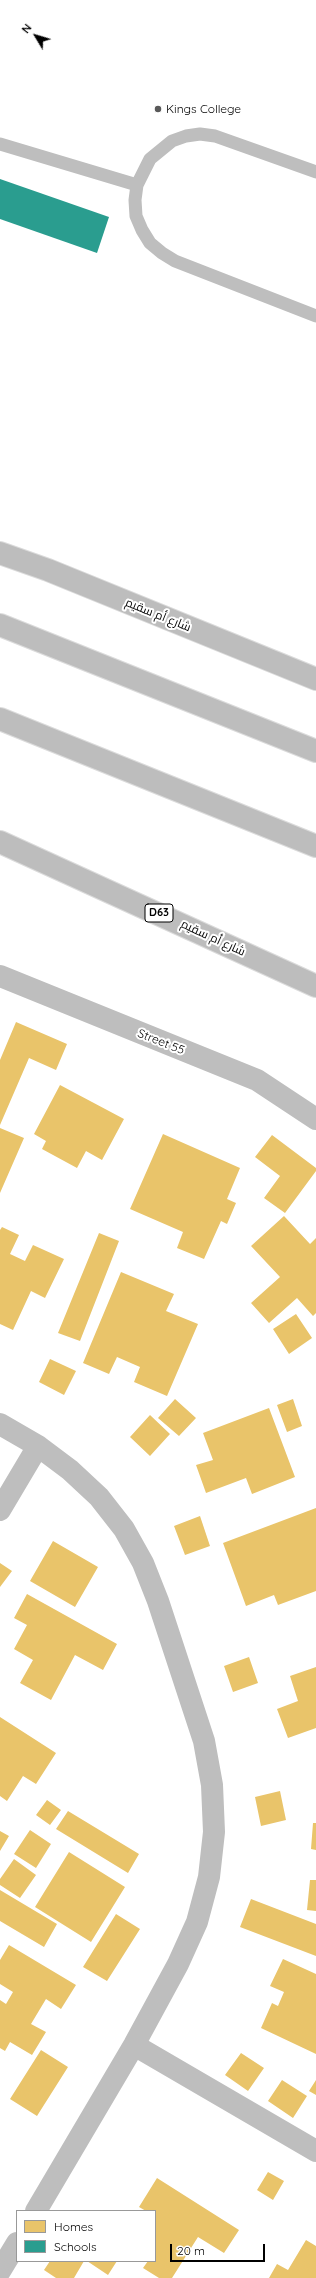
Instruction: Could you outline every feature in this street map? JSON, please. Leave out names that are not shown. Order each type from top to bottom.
[{"type":"main road","name":"شارع أم سقيم","points":[[0,553],[48,570],[316,679]]},
{"type":"main road","points":[[0,625],[316,751]]},
{"type":"main road","points":[[0,719],[316,846]]},
{"type":"main road","name":"شارع أم سقيم","points":[[0,842],[316,986]]},
{"type":"street","name":"Street 55","points":[[0,976],[257,1080],[316,1119]]},
{"type":"street","points":[[0,1424],[38,1446],[70,1470],[99,1497],[124,1528],[143,1563],[158,1601],[204,1740],[212,1786],[214,1832],[209,1877],[197,1922],[178,1964],[134,2045],[37,2210]]},
{"type":"street","points":[[0,1510],[38,1446]]},
{"type":"street","points":[[134,2045],[316,2150]]},
{"type":"street","points":[[0,2271],[16,2244]]},
{"type":"lane","points":[[316,172],[228,140],[200,134],[179,139],[160,149],[150,159],[137,185],[135,200],[136,216],[142,230],[150,243],[162,254],[175,261],[316,316]]},
{"type":"lane","points":[[0,144],[137,185]]},
{"type":"building: Homes","points":[[16,1022],[67,1044],[56,1070],[29,1058],[0,1125],[0,1060]]},
{"type":"building: Homes","points":[[60,1085],[124,1119],[102,1160],[86,1151],[77,1168],[42,1149],[46,1141],[34,1134]]},
{"type":"building: Homes","points":[[0,1128],[24,1138],[0,1193]]},
{"type":"building: Homes","points":[[163,1134],[240,1168],[227,1199],[236,1203],[227,1224],[221,1221],[204,1259],[177,1248],[183,1232],[130,1209]]},
{"type":"building: Homes","points":[[272,1135],[316,1168],[316,1171],[285,1213],[264,1198],[280,1176],[255,1157]]},
{"type":"building: Homes","points":[[284,1216],[310,1244],[316,1238],[316,1313],[313,1316],[297,1298],[269,1323],[251,1303],[280,1277],[251,1246]]},
{"type":"building: Homes","points":[[2,1227],[19,1235],[10,1254],[25,1261],[33,1245],[64,1259],[45,1298],[31,1291],[13,1330],[0,1324],[0,1230]]},
{"type":"building: Homes","points":[[99,1233],[119,1241],[80,1341],[58,1333]]},
{"type":"building: Homes","points":[[121,1272],[174,1294],[166,1311],[198,1324],[167,1396],[134,1382],[140,1367],[117,1357],[109,1374],[83,1363]]},
{"type":"building: Homes","points":[[296,1314],[312,1338],[289,1354],[273,1329]]},
{"type":"building: Homes","points":[[50,1359],[76,1371],[64,1395],[39,1382]]},
{"type":"building: Homes","points":[[175,1399],[196,1418],[179,1436],[158,1418]]},
{"type":"building: Homes","points":[[293,1399],[302,1426],[287,1432],[277,1405]]},
{"type":"building: Homes","points":[[269,1408],[295,1477],[252,1494],[246,1478],[206,1493],[196,1465],[213,1460],[203,1433]]},
{"type":"building: Homes","points":[[150,1415],[170,1434],[150,1456],[130,1437]]},
{"type":"building: Homes","points":[[316,1508],[316,1591],[278,1605],[274,1595],[246,1606],[223,1543]]},
{"type":"building: Homes","points":[[200,1516],[210,1546],[185,1555],[174,1526]]},
{"type":"building: Homes","points":[[53,1541],[98,1567],[75,1607],[30,1581]]},
{"type":"building: Homes","points":[[0,1563],[12,1571],[0,1587]]},
{"type":"building: Homes","points":[[27,1594],[117,1644],[103,1670],[75,1655],[51,1700],[20,1683],[33,1660],[14,1649],[27,1625],[14,1618]]},
{"type":"building: Homes","points":[[249,1657],[258,1683],[233,1692],[224,1666]]},
{"type":"building: Homes","points":[[316,1667],[316,1728],[288,1738],[277,1709],[298,1701],[290,1676]]},
{"type":"building: Homes","points":[[0,1717],[56,1753],[36,1784],[23,1776],[7,1801],[0,1796]]},
{"type":"building: Homes","points":[[280,1791],[286,1820],[261,1826],[255,1797]]},
{"type":"building: Homes","points":[[47,1800],[61,1810],[50,1825],[36,1815]]},
{"type":"building: Homes","points":[[68,1811],[139,1854],[128,1873],[56,1829]]},
{"type":"building: Homes","points":[[313,1823],[316,1823],[316,1850],[311,1849]]},
{"type":"building: Homes","points":[[30,1830],[51,1844],[36,1868],[14,1854]]},
{"type":"building: Homes","points":[[0,1831],[9,1836],[0,1851]]},
{"type":"building: Homes","points":[[69,1852],[125,1887],[91,1942],[35,1907]]},
{"type":"building: Homes","points":[[14,1859],[36,1875],[20,1898],[0,1885],[0,1879]]},
{"type":"building: Homes","points":[[310,1880],[316,1880],[316,1911],[307,1910]]},
{"type":"building: Homes","points":[[0,1890],[57,1924],[44,1947],[0,1921]]},
{"type":"building: Homes","points":[[251,1899],[316,1924],[316,1956],[240,1927]]},
{"type":"building: Homes","points":[[116,1914],[140,1929],[107,1981],[83,1967]]},
{"type":"building: Homes","points":[[9,1945],[76,1985],[61,2009],[46,1999],[31,2024],[46,2032],[32,2055],[10,2042],[5,2051],[0,2048],[0,2000],[6,2004],[13,1992],[0,1984],[0,1960]]},
{"type":"building: Homes","points":[[283,1959],[316,1974],[316,2054],[261,2028],[272,2003],[278,2006],[284,1992],[270,1986]]},
{"type":"building: Homes","points":[[41,2050],[68,2067],[37,2116],[10,2099]]},
{"type":"building: Homes","points":[[241,2053],[264,2068],[248,2091],[225,2075]]},
{"type":"building: Homes","points":[[282,2080],[307,2096],[293,2118],[268,2101]]},
{"type":"building: Homes","points":[[316,2080],[316,2095],[309,2091]]},
{"type":"building: Homes","points":[[268,2172],[284,2181],[273,2200],[257,2190]]},
{"type":"building: Homes","points":[[157,2178],[239,2230],[224,2253],[198,2237],[172,2278],[159,2278],[143,2268],[147,2262],[156,2262],[156,2210],[144,2210],[139,2207]]},
{"type":"building: Homes","points":[[306,2240],[316,2246],[316,2278],[269,2278],[277,2264],[288,2270]]},
{"type":"building: Homes","points":[[49,2262],[83,2262],[74,2278],[56,2278],[44,2270]]},
{"type":"building: Homes","points":[[88,2262],[116,2262],[108,2275]]},
{"type":"building: Schools","points":[[0,179],[109,217],[97,253],[0,219]]},
{"type":"place","name":"Kings College","points":[[158,109]]}]
